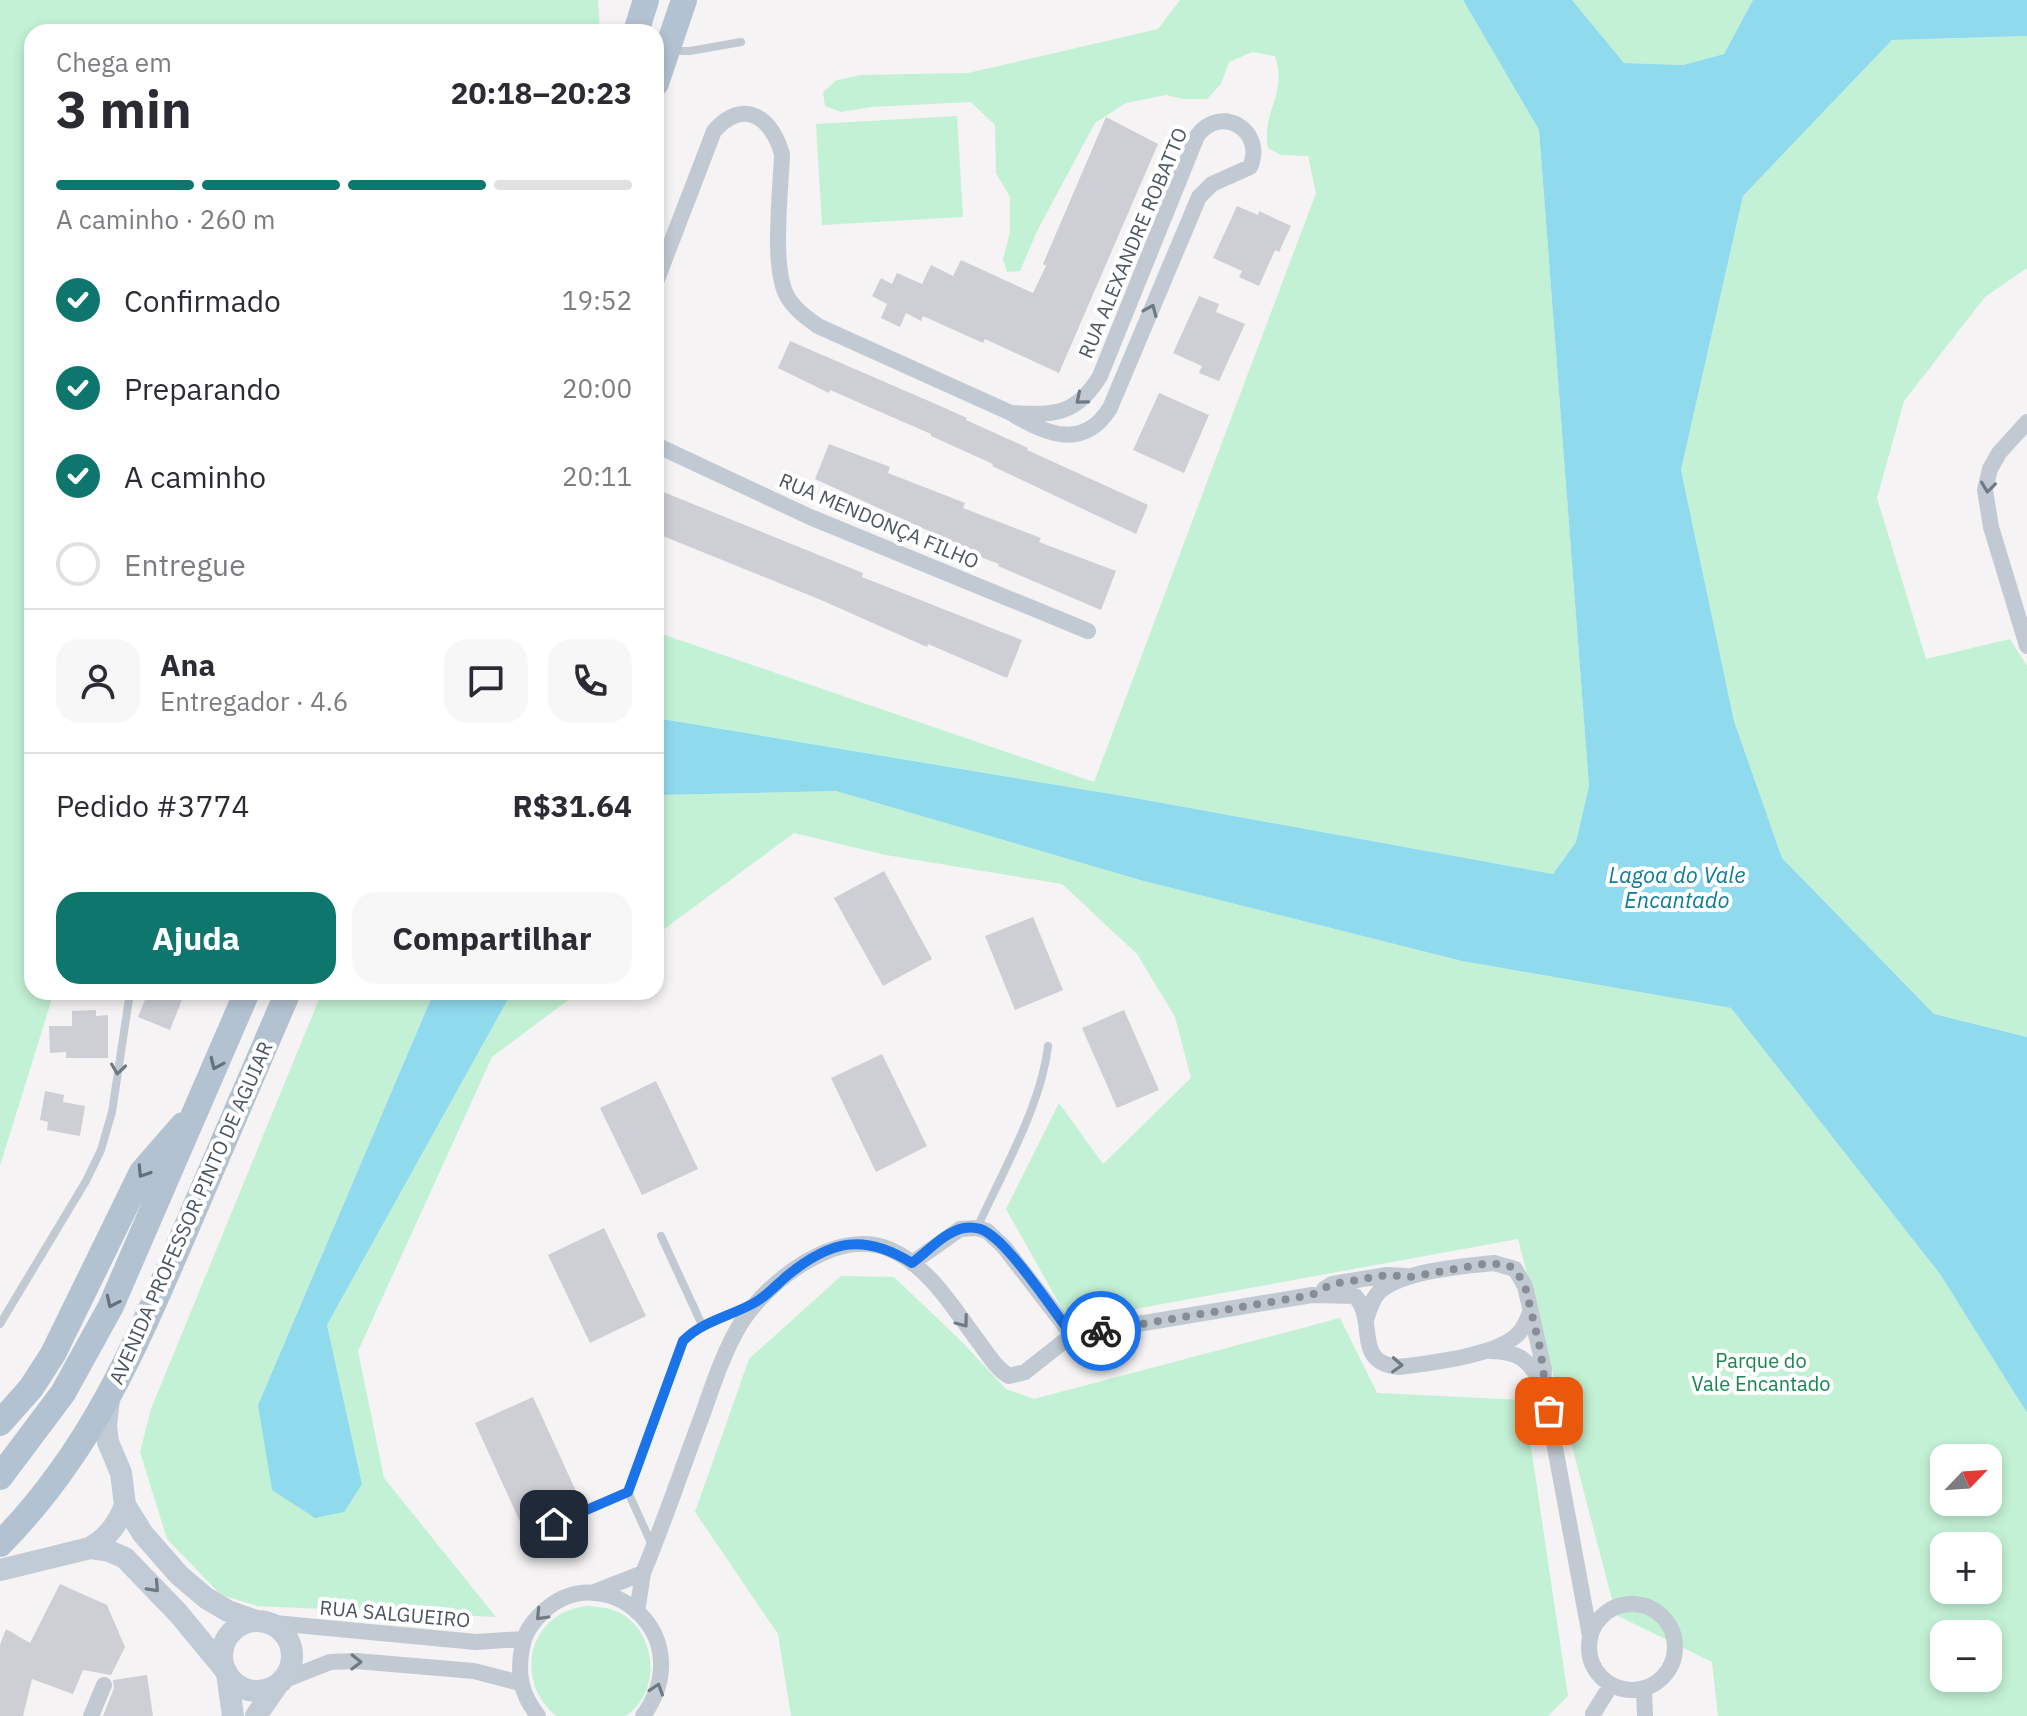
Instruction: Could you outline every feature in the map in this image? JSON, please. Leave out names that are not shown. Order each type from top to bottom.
[{"type":"main road","points":[[638,24],[646,0]]},
{"type":"main road","points":[[664,60],[684,0]]},
{"type":"main road","name":"AVENIDA PROFESSOR PINTO DE AGUIAR","points":[[0,1477],[38,1429],[87,1353],[111,1306],[243,1000]]},
{"type":"main road","name":"AVENIDA PROFESSOR PINTO DE AGUIAR","points":[[0,1544],[19,1525],[75,1454],[109,1399],[146,1322],[285,1000]]},
{"type":"main road","points":[[0,1423],[31,1388],[53,1354],[142,1172],[161,1146],[194,1113]]},
{"type":"main road","points":[[109,1399],[108,1442],[121,1473],[125,1505],[150,1543],[179,1575],[206,1598],[228,1611],[275,1627],[290,1646],[292,1658],[289,1670],[256,1716]]},
{"type":"main road","points":[[0,1570],[90,1548],[105,1539],[120,1519],[125,1505]]},
{"type":"main road","points":[[90,1548],[125,1558],[137,1569],[241,1687],[260,1691],[280,1682]]},
{"type":"main road","points":[[233,1716],[223,1652],[230,1634],[238,1627],[260,1622]]},
{"type":"street","name":"RUA ALEXANDRE ROBATTO","points":[[664,261],[714,131],[735,116],[756,115],[769,124],[782,154],[779,269],[787,298],[794,306],[818,326],[1011,413],[1044,431],[1081,434],[1101,422],[1122,382],[1199,197],[1212,184],[1250,167],[1254,148],[1244,129],[1225,120],[1203,127],[1197,136],[1091,392],[1080,403],[1064,411],[1011,413]]},
{"type":"street","points":[[2027,422],[1999,453],[1990,469],[1985,490],[1991,527],[2027,646]]},
{"type":"street","name":"RUA MENDONÇA FILHO","points":[[664,449],[810,517],[1088,631]]},
{"type":"street","points":[[912,1263],[960,1229],[987,1231],[1004,1247],[1072,1335]]},
{"type":"street","points":[[637,1612],[643,1573],[729,1345],[757,1302],[810,1258],[831,1249],[872,1244],[889,1249],[912,1263],[933,1283],[995,1364],[1009,1376],[1025,1372],[1072,1335],[1312,1295],[1355,1296],[1363,1310],[1370,1349],[1377,1360],[1386,1366],[1414,1365],[1484,1351],[1517,1336],[1530,1313]]},
{"type":"street","points":[[1365,1322],[1370,1305],[1380,1291],[1410,1277],[1483,1264],[1505,1264],[1521,1276],[1544,1369],[1543,1383],[1595,1669],[1611,1685],[1621,1689],[1644,1689],[1663,1678],[1674,1658],[1674,1636],[1663,1616],[1643,1605],[1621,1605],[1601,1616],[1590,1636]]},
{"type":"street","points":[[1312,1295],[1332,1284],[1387,1275],[1410,1277]]},
{"type":"street","points":[[1484,1351],[1519,1355],[1529,1362],[1543,1383]]},
{"type":"street","points":[[538,1716],[527,1700],[518,1668],[523,1639],[534,1620],[550,1606],[569,1597],[591,1593],[643,1573]]},
{"type":"street","points":[[591,1593],[612,1597],[637,1612],[647,1621],[657,1639],[663,1659],[662,1680],[655,1700],[643,1716]]},
{"type":"street","name":"RUA SALGUEIRO","points":[[260,1622],[476,1642],[523,1639]]},
{"type":"street","points":[[280,1682],[330,1662],[356,1661],[474,1671],[520,1683]]},
{"type":"street","points":[[91,1716],[104,1685]]},
{"type":"street","points":[[1591,1715],[1611,1685]]},
{"type":"street","points":[[1644,1689],[1645,1716]]},
{"type":"lane","points":[[667,51],[690,51],[741,42]]},
{"type":"lane","points":[[0,1324],[86,1181],[101,1150],[112,1112],[129,1000]]},
{"type":"lane","points":[[977,1228],[1033,1104],[1045,1072],[1048,1046]]},
{"type":"lane","points":[[661,1236],[703,1327]]},
{"type":"lane","points":[[653,1547],[628,1492],[683,1341],[692,1332],[757,1302]]},
{"type":"lane","points":[[530,1535],[628,1492]]},
{"type":"green space","points":[[0,0],[598,0],[600,24],[24,24],[24,1000],[52,1000],[0,1166]]},
{"type":"green space","points":[[1180,0],[1463,0],[1539,130],[1589,786],[1576,842],[1553,874],[1135,798],[664,719],[664,635],[1094,782],[1316,193],[1308,156],[1281,155],[1268,148],[1268,124],[1278,82],[1275,56],[1252,52],[1229,62],[1221,84],[1207,99],[1166,95],[1126,103],[1095,123],[1037,231],[1020,271],[1007,272],[1003,259],[1010,232],[1010,197],[996,173],[995,125],[971,102],[871,107],[841,112],[825,106],[823,92],[837,80],[861,75],[968,73],[1158,29]]},
{"type":"green space","points":[[1572,0],[1753,0],[1724,54],[1683,65],[1624,63]]},
{"type":"green space","points":[[2027,36],[2027,268],[1985,297],[1904,401],[1877,498],[1926,659],[2010,639],[2027,666],[2027,1037],[1934,1014],[1782,858],[1734,721],[1681,470],[1743,196],[1892,40]]},
{"type":"green space","points":[[957,116],[963,217],[822,225],[816,124]]},
{"type":"green space","name":"Parque do Vale Encantado","points":[[836,791],[1140,880],[1462,961],[1731,1008],[1940,1274],[2027,1413],[2027,1716],[1718,1716],[1712,1662],[1616,1615],[1518,1239],[1069,1321],[1006,1209],[1059,1103],[1103,1164],[1191,1078],[1175,1017],[1137,954],[1062,884],[886,855],[794,833],[664,929],[664,795]]},
{"type":"green space","points":[[319,1000],[431,1000],[258,1405],[362,1484],[327,1325],[508,1000],[568,1000],[492,1057],[358,1351],[384,1478],[496,1617],[258,1606],[221,1595],[167,1539],[140,1452],[151,1409]]},
{"type":"green space","points":[[841,1276],[894,1277],[1006,1389],[1034,1399],[1340,1318],[1377,1393],[1524,1400],[1568,1696],[1548,1716],[791,1716],[778,1634],[695,1512],[749,1359]]},
{"type":"green space","points":[[585,1606],[622,1614],[643,1636],[648,1650],[649,1680],[637,1706],[625,1716],[557,1716],[539,1696],[534,1683],[532,1657],[541,1632],[559,1615]]},
{"type":"water","name":"Lagoa do Vale Encantado","points":[[1463,0],[1572,0],[1624,63],[1683,65],[1724,54],[1753,0],[2027,0],[2027,36],[1892,40],[1743,196],[1681,470],[1734,721],[1782,858],[1934,1014],[2027,1037],[2027,1413],[1940,1274],[1731,1008],[1462,961],[1140,880],[836,791],[664,795],[664,719],[1135,798],[1553,874],[1576,842],[1589,786],[1539,130]]},
{"type":"water","points":[[431,1000],[508,1000],[327,1325],[362,1484],[344,1512],[315,1518],[272,1490],[258,1405]]},
{"type":"building","points":[[1106,117],[1158,144],[1059,373],[985,339],[983,343],[923,316],[921,321],[906,313],[900,327],[881,318],[887,304],[872,296],[881,278],[892,284],[897,273],[922,284],[931,265],[953,276],[961,260],[1033,293]]},
{"type":"building","points":[[1237,206],[1258,215],[1259,211],[1291,226],[1279,252],[1275,250],[1259,286],[1239,277],[1242,271],[1213,258]]},
{"type":"building","points":[[1199,296],[1219,304],[1216,312],[1245,324],[1219,381],[1199,373],[1202,366],[1173,353]]},
{"type":"building","points":[[790,341],[967,418],[1027,450],[1148,505],[1136,534],[931,434],[830,390],[829,393],[778,368]]},
{"type":"building","points":[[1159,393],[1209,415],[1184,473],[1133,450]]},
{"type":"building","points":[[829,444],[890,467],[888,473],[965,503],[963,508],[1041,538],[1039,542],[1116,571],[1101,610],[965,551],[966,548],[815,479]]},
{"type":"building","points":[[664,492],[863,573],[862,577],[1022,640],[1007,678],[664,536]]},
{"type":"building","points":[[884,871],[932,959],[883,986],[834,898]]},
{"type":"building","points":[[1033,917],[1063,990],[1015,1010],[985,936]]},
{"type":"building","points":[[145,1000],[182,1000],[170,1030],[138,1017]]},
{"type":"building","points":[[96,1010],[96,1016],[108,1015],[108,1058],[66,1058],[66,1052],[50,1053],[49,1026],[72,1026],[72,1011]]},
{"type":"building","points":[[1124,1010],[1159,1090],[1117,1108],[1082,1028]]},
{"type":"building","points":[[882,1054],[927,1146],[876,1172],[831,1078]]},
{"type":"building","points":[[656,1081],[698,1169],[642,1195],[600,1108]]},
{"type":"building","points":[[45,1091],[64,1095],[63,1102],[85,1106],[80,1136],[47,1130],[48,1122],[40,1120]]},
{"type":"building","points":[[604,1228],[646,1316],[590,1343],[548,1255]]},
{"type":"building","points":[[533,1397],[580,1500],[522,1526],[475,1423]]},
{"type":"building","points":[[60,1584],[107,1605],[125,1647],[111,1675],[83,1670],[73,1694],[32,1679],[23,1716],[0,1716],[0,1645],[6,1629],[30,1643]]},
{"type":"building","points":[[147,1675],[153,1716],[103,1716],[114,1688],[113,1680]]},
{"type":"way so far","points":[[1101,1331],[1312,1295],[1332,1284],[1387,1275],[1410,1277],[1483,1264],[1505,1264],[1515,1269],[1525,1286],[1540,1348],[1549,1411]]},
{"type":"route","points":[[554,1524],[628,1492],[683,1341],[692,1332],[757,1302],[810,1258],[831,1249],[872,1244],[889,1249],[912,1263],[960,1229],[987,1231],[1004,1247],[1072,1335],[1101,1331]]}]
